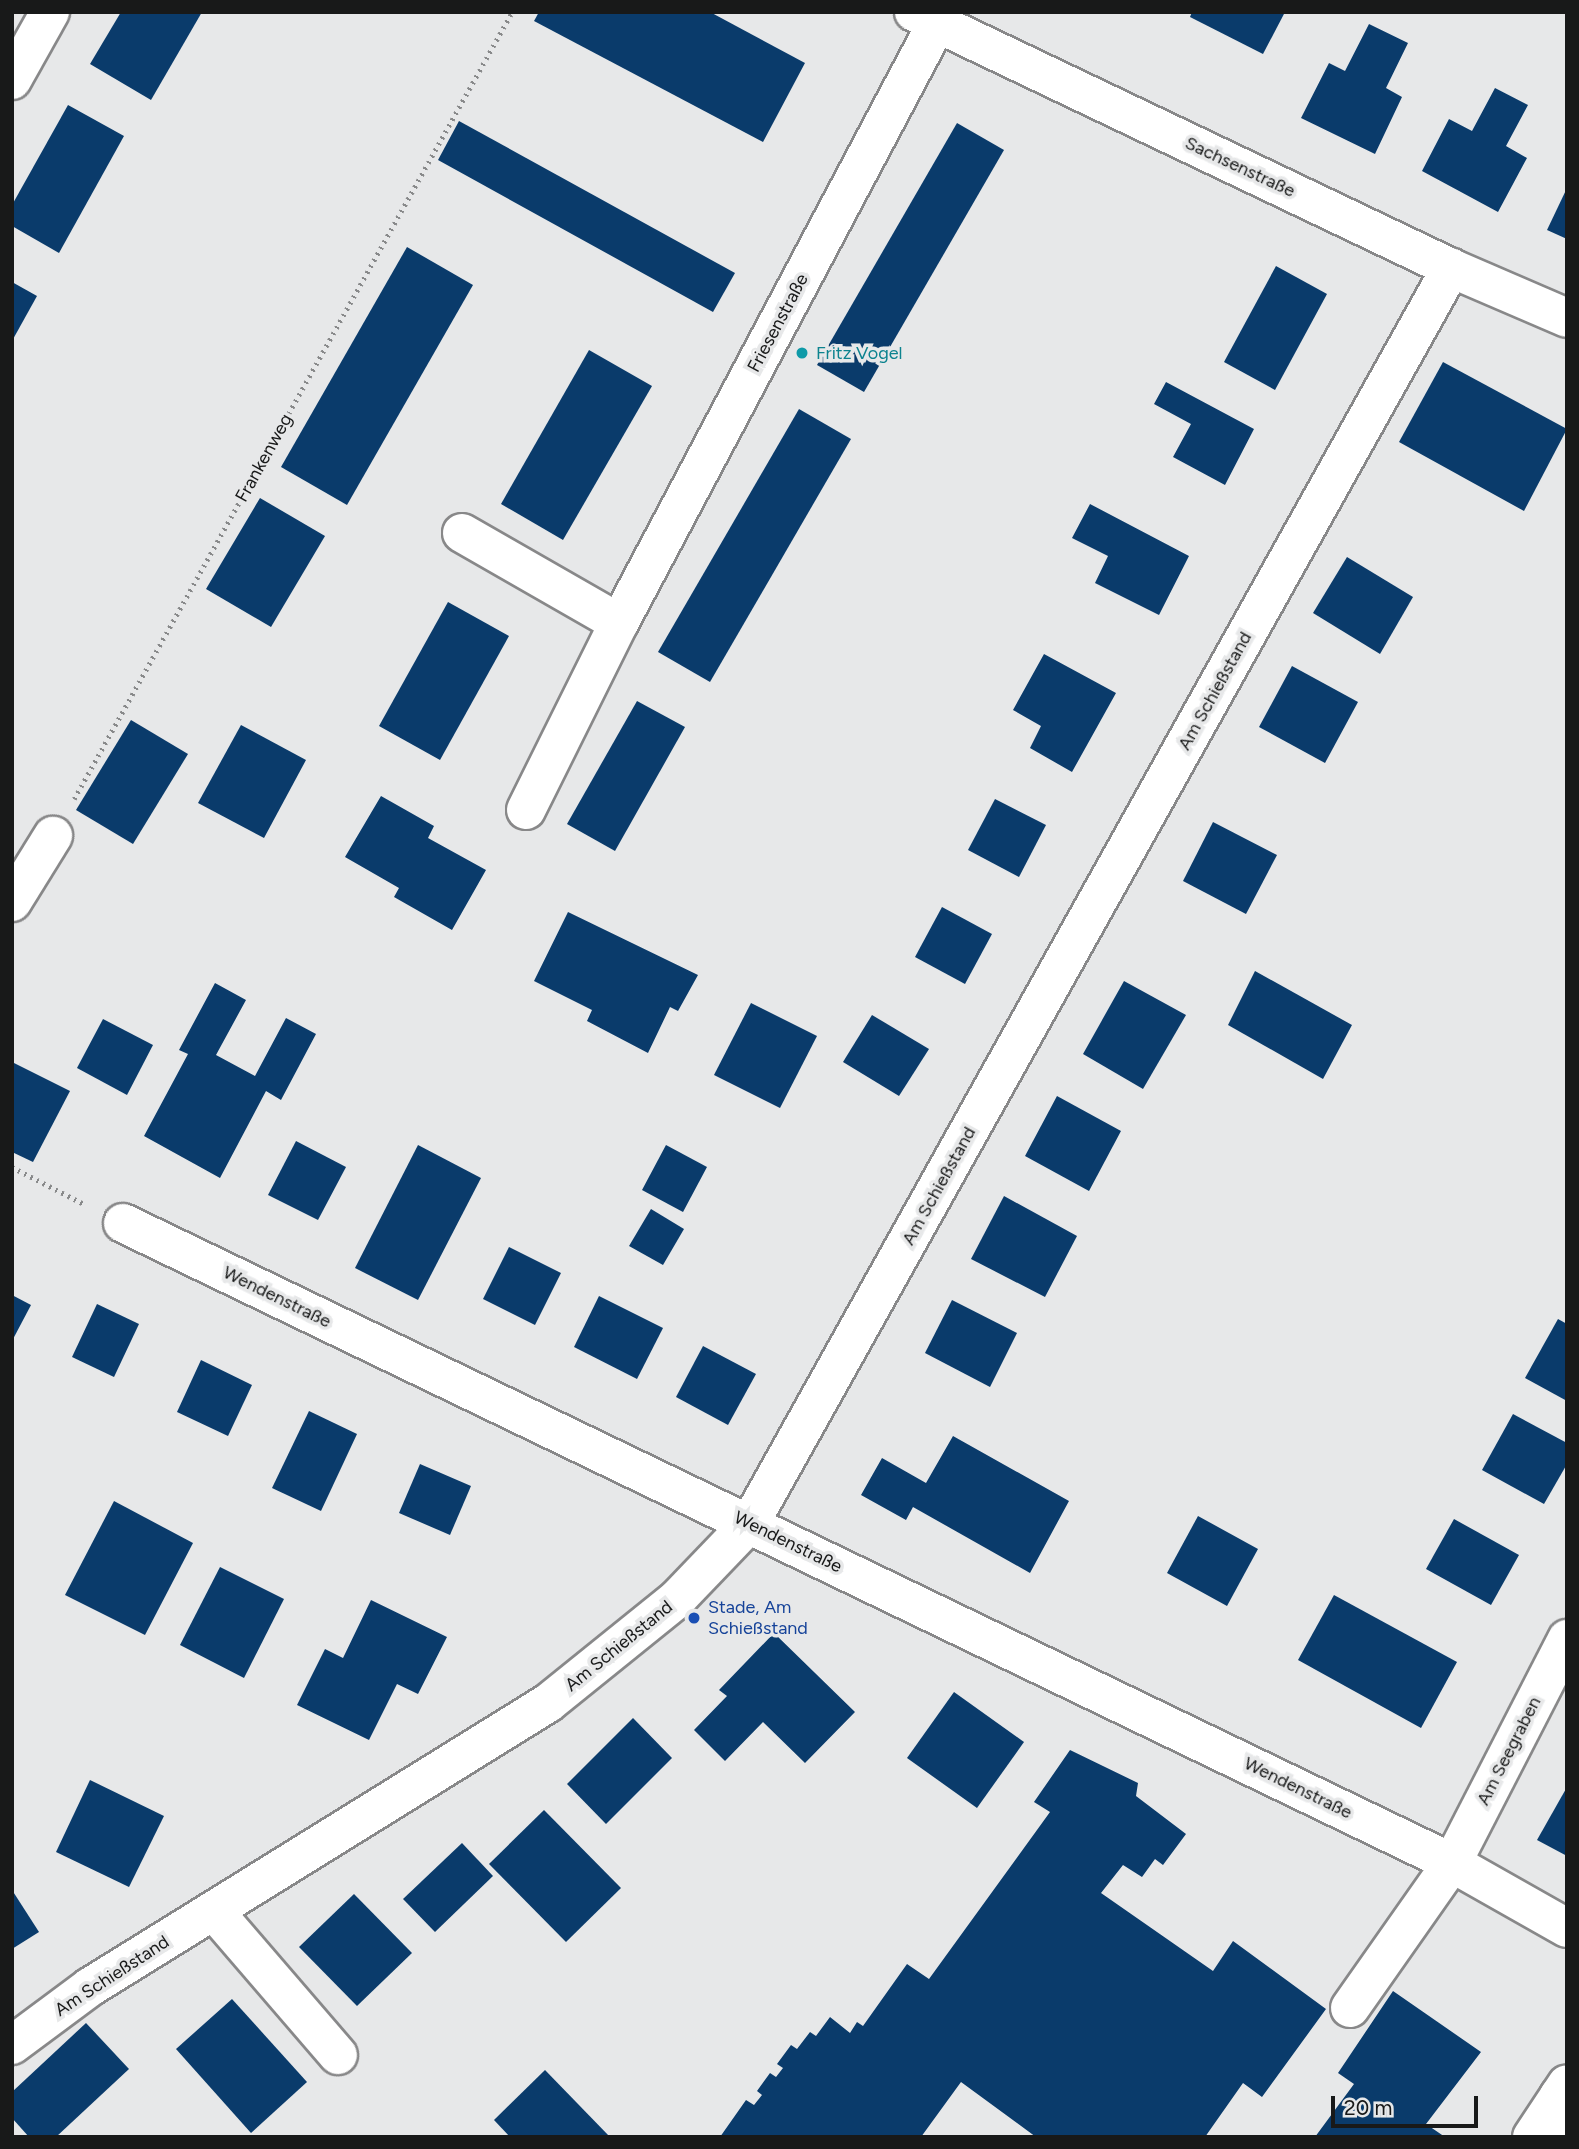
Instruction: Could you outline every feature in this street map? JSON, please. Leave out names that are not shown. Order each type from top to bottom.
[{"type":"street","points":[[12,80],[50,12]]},
{"type":"street","name":"Sachsenstraße","points":[[926,18],[1451,268],[1567,318]]},
{"type":"street","name":"Friesenstraße","points":[[527,810],[618,623],[926,18]]},
{"type":"street","name":"Am Schießstand","points":[[12,2045],[90,1987],[548,1703],[678,1598],[750,1523],[1451,268]]},
{"type":"street","points":[[461,533],[618,623]]},
{"type":"street","points":[[12,902],[53,836]]},
{"type":"street","name":"Wendenstraße","points":[[123,1223],[1452,1863],[1567,1928]]},
{"type":"street","name":"Am Seegraben","points":[[1350,2008],[1452,1863],[1567,1639]]},
{"type":"street","points":[[214,1911],[338,2055]]},
{"type":"street","points":[[1532,2137],[1563,2090]]},
{"type":"street","points":[[1563,2090],[1564,2137]]},
{"type":"path","name":"Frankenweg","points":[[53,836],[512,12]]},
{"type":"path","points":[[12,1167],[123,1223]]},
{"type":"building","points":[[121,12],[202,12],[151,100],[90,64]]},
{"type":"building","points":[[539,12],[710,12],[805,63],[763,142],[534,21]]},
{"type":"building","points":[[1192,12],[1285,12],[1263,54],[1190,17]]},
{"type":"building","points":[[1369,24],[1408,43],[1386,88],[1402,97],[1375,154],[1301,118],[1329,63],[1345,71]]},
{"type":"building","points":[[1495,88],[1528,105],[1506,146],[1527,158],[1498,212],[1422,171],[1449,119],[1472,131]]},
{"type":"building","points":[[68,105],[124,136],[59,253],[12,226],[12,205]]},
{"type":"building","points":[[459,121],[735,273],[713,312],[438,160]]},
{"type":"building","points":[[957,123],[1004,150],[864,392],[817,365]]},
{"type":"building","points":[[1567,188],[1567,239],[1547,230]]},
{"type":"building","points":[[407,247],[473,285],[347,505],[281,467]]},
{"type":"building","points":[[1276,266],[1327,294],[1275,390],[1224,362]]},
{"type":"building","points":[[12,282],[37,296],[12,341]]},
{"type":"building","points":[[589,350],[652,386],[563,540],[501,504]]},
{"type":"building","points":[[1443,362],[1567,429],[1524,511],[1399,442]]},
{"type":"building","points":[[1166,382],[1254,429],[1225,485],[1173,457],[1191,424],[1154,404]]},
{"type":"building","points":[[799,409],[851,439],[710,682],[658,652]]},
{"type":"building","points":[[260,498],[325,536],[271,627],[206,589]]},
{"type":"building","points":[[1090,504],[1189,556],[1159,615],[1095,583],[1108,556],[1072,538]]},
{"type":"building","points":[[1347,557],[1413,597],[1380,654],[1313,613]]},
{"type":"building","points":[[448,602],[509,636],[440,760],[379,726]]},
{"type":"building","points":[[1044,654],[1116,693],[1072,772],[1030,748],[1041,726],[1013,710]]},
{"type":"building","points":[[1292,666],[1358,702],[1325,763],[1259,727]]},
{"type":"building","points":[[637,701],[685,727],[615,851],[567,824]]},
{"type":"building","points":[[131,720],[188,754],[133,844],[76,810]]},
{"type":"building","points":[[241,725],[306,760],[264,838],[198,803]]},
{"type":"building","points":[[381,796],[434,826],[428,838],[486,870],[452,930],[394,897],[399,888],[345,857]]},
{"type":"building","points":[[995,799],[1046,825],[1019,877],[968,850]]},
{"type":"building","points":[[1213,822],[1277,855],[1246,914],[1183,881]]},
{"type":"building","points":[[942,907],[992,934],[965,984],[915,957]]},
{"type":"building","points":[[568,912],[698,975],[678,1011],[670,1007],[648,1053],[587,1021],[592,1010],[534,981]]},
{"type":"building","points":[[1255,971],[1352,1025],[1323,1079],[1228,1025]]},
{"type":"building","points":[[1124,981],[1186,1015],[1143,1089],[1083,1054]]},
{"type":"building","points":[[215,983],[246,1000],[216,1055],[255,1076],[286,1018],[316,1034],[281,1100],[266,1091],[220,1178],[144,1136],[188,1054],[179,1050]]},
{"type":"building","points":[[751,1003],[817,1036],[780,1108],[714,1075]]},
{"type":"building","points":[[872,1015],[929,1049],[899,1096],[843,1062]]},
{"type":"building","points":[[103,1019],[153,1045],[127,1095],[77,1068]]},
{"type":"building","points":[[12,1062],[70,1091],[33,1162],[12,1152]]},
{"type":"building","points":[[1057,1096],[1121,1131],[1089,1191],[1025,1156]]},
{"type":"building","points":[[296,1141],[346,1167],[318,1220],[268,1195]]},
{"type":"building","points":[[418,1145],[481,1178],[418,1300],[355,1268]]},
{"type":"building","points":[[666,1145],[707,1167],[683,1212],[642,1190]]},
{"type":"building","points":[[1004,1196],[1077,1236],[1045,1297],[971,1259]]},
{"type":"building","points":[[651,1209],[684,1229],[663,1265],[629,1246]]},
{"type":"building","points":[[509,1247],[561,1273],[535,1325],[483,1299]]},
{"type":"building","points":[[12,1295],[31,1305],[12,1341]]},
{"type":"building","points":[[599,1296],[663,1328],[637,1379],[574,1347]]},
{"type":"building","points":[[952,1300],[1017,1333],[990,1387],[925,1353]]},
{"type":"building","points":[[97,1304],[139,1324],[114,1377],[72,1357]]},
{"type":"building","points":[[1558,1319],[1567,1324],[1567,1401],[1525,1378]]},
{"type":"building","points":[[703,1346],[756,1374],[728,1425],[676,1397]]},
{"type":"building","points":[[201,1360],[252,1385],[228,1436],[177,1412]]},
{"type":"building","points":[[309,1411],[357,1434],[321,1511],[272,1488]]},
{"type":"building","points":[[1513,1414],[1567,1443],[1567,1464],[1544,1504],[1482,1470]]},
{"type":"building","points":[[953,1436],[1069,1501],[1030,1573],[913,1507],[906,1520],[861,1495],[882,1458],[926,1483]]},
{"type":"building","points":[[420,1464],[471,1486],[450,1535],[399,1513]]},
{"type":"building","points":[[114,1501],[193,1543],[145,1635],[65,1595]]},
{"type":"building","points":[[1198,1516],[1258,1549],[1227,1606],[1167,1573]]},
{"type":"building","points":[[1454,1519],[1519,1555],[1491,1605],[1426,1569]]},
{"type":"building","points":[[220,1567],[284,1599],[244,1678],[180,1645]]},
{"type":"building","points":[[1334,1595],[1457,1662],[1421,1728],[1298,1660]]},
{"type":"building","points":[[371,1600],[447,1637],[418,1694],[397,1684],[369,1740],[297,1705],[325,1649],[343,1658]]},
{"type":"building","points":[[774,1633],[855,1712],[805,1763],[763,1722],[725,1761],[694,1730],[727,1696],[719,1690]]},
{"type":"building","points":[[954,1692],[1024,1742],[977,1808],[907,1758]]},
{"type":"building","points":[[633,1718],[672,1758],[606,1824],[567,1784]]},
{"type":"building","points":[[1070,1750],[1138,1783],[1136,1796],[1186,1834],[1163,1865],[1155,1859],[1142,1877],[1123,1865],[1101,1893],[1213,1971],[1233,1941],[1326,2009],[1262,2097],[1243,2083],[1205,2137],[1036,2137],[961,2082],[921,2137],[720,2137],[746,2100],[754,2105],[762,2095],[757,2091],[770,2073],[776,2077],[783,2068],[777,2064],[791,2045],[797,2049],[810,2032],[816,2036],[830,2017],[850,2033],[857,2022],[863,2026],[907,1964],[929,1979],[1050,1812],[1034,1802]]},
{"type":"building","points":[[90,1780],[164,1816],[129,1887],[56,1852]]},
{"type":"building","points":[[1567,1787],[1567,1856],[1537,1840]]},
{"type":"building","points":[[544,1810],[621,1888],[566,1942],[489,1864]]},
{"type":"building","points":[[462,1843],[493,1876],[435,1932],[403,1899]]},
{"type":"building","points":[[12,1890],[39,1932],[12,1949]]},
{"type":"building","points":[[354,1894],[412,1953],[357,2006],[299,1947]]},
{"type":"building","points":[[1393,1991],[1481,2052],[1426,2124],[1445,2137],[1315,2137],[1354,2084],[1338,2073]]},
{"type":"building","points":[[232,1999],[307,2082],[251,2133],[176,2049]]},
{"type":"building","points":[[86,2023],[129,2069],[56,2137],[29,2137],[12,2118],[12,2092]]},
{"type":"building","points":[[545,2070],[610,2137],[510,2137],[494,2120]]},
{"type":"place","name":"Fritz Vogel","points":[[802,353]]},
{"type":"place","name":"Stade, Am Schießstand","points":[[694,1618]]}]
